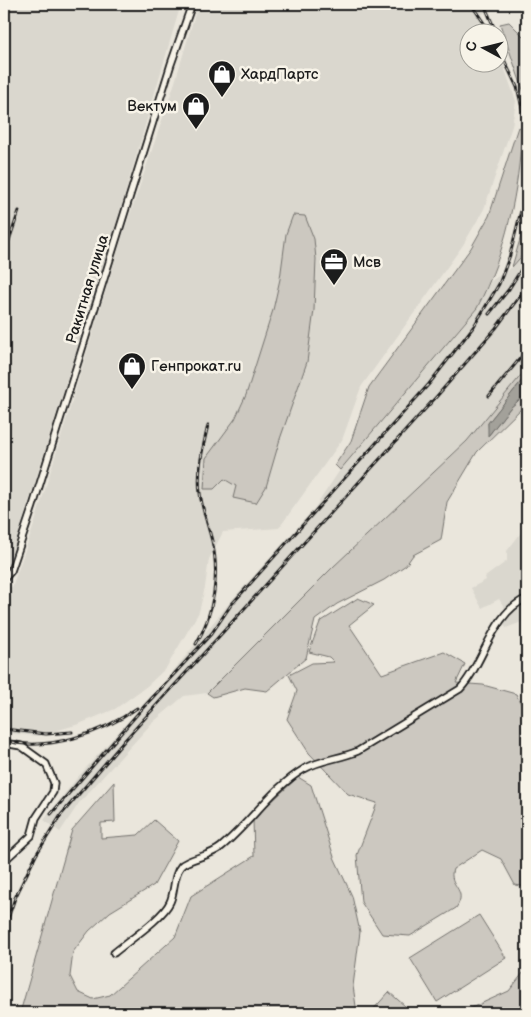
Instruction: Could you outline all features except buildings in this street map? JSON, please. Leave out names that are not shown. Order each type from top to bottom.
[{"type":"street","name":"Ракитная улица","points":[[4,579],[11,571],[34,506],[128,200],[192,4]]},
{"type":"street","points":[[114,952],[151,923],[170,903],[179,868],[185,862],[206,857],[220,848],[282,786],[302,770],[321,761],[358,751],[460,689],[471,675],[505,614],[527,598]]},
{"type":"street","points":[[4,743],[21,746],[46,764],[54,783],[49,799],[36,818],[32,836],[4,861]]},
{"type":"shaded area","points":[[4,4],[181,4],[111,241],[10,561],[4,572]]},
{"type":"shaded area","points":[[198,4],[497,4],[492,9],[478,16],[481,22],[458,22],[458,72],[506,72],[516,101],[512,126],[484,209],[463,245],[361,387],[342,440],[279,528],[223,532],[209,559],[199,612],[166,668],[147,686],[115,709],[79,724],[38,736],[4,733],[4,587],[12,587],[35,522],[120,244],[175,82]]},
{"type":"shaded area","points":[[508,22],[527,40],[527,101],[508,47]]},
{"type":"shaded area","points":[[518,127],[522,128],[518,175],[509,221],[496,265],[477,308],[340,470],[335,465],[351,441],[369,387],[471,248],[489,216]]},
{"type":"shaded area","points":[[293,215],[305,216],[314,239],[316,259],[314,310],[307,362],[280,439],[266,487],[256,503],[233,498],[236,486],[224,479],[214,489],[204,489],[206,458],[235,419],[246,395],[273,310],[280,279],[286,234]]},
{"type":"shaded area","points":[[527,215],[527,250],[512,267]]},
{"type":"shaded area","points":[[527,250],[527,368],[511,390],[467,441],[333,567],[207,693],[184,696],[151,724],[79,803],[60,832],[44,820],[77,778],[170,675],[231,601],[314,509],[340,470],[477,308],[491,281],[512,267]]},
{"type":"shaded area","points":[[527,368],[527,374],[488,423],[489,435],[510,408],[527,393],[527,403],[477,452],[447,502],[441,540],[413,555],[406,565],[384,580],[337,604],[315,620],[306,658],[267,691],[245,688],[213,697],[207,693],[333,567],[467,441]]},
{"type":"shaded area","points":[[527,374],[527,393],[510,408],[488,436],[488,423]]},
{"type":"shaded area","points":[[527,525],[527,620],[506,628],[500,616],[506,610],[499,599],[482,608],[471,588],[486,580],[485,577],[507,561],[507,551]]},
{"type":"shaded area","points":[[358,598],[374,605],[349,625],[382,674],[444,652],[465,664],[456,683],[483,685],[516,694],[527,716],[527,887],[515,885],[501,859],[482,850],[453,869],[453,880],[460,896],[456,908],[410,936],[382,934],[361,902],[357,855],[377,803],[348,794],[309,753],[287,719],[297,691],[289,675],[312,663],[334,662],[329,657],[309,652],[320,622]]},
{"type":"shaded area","points":[[298,777],[311,785],[334,857],[352,896],[360,932],[353,986],[357,1013],[20,1013],[72,830],[114,782],[115,822],[101,823],[101,838],[138,835],[154,820],[178,841],[154,885],[110,912],[89,931],[73,952],[70,976],[78,992],[93,999],[110,995],[175,937],[191,896],[254,856],[253,819]]},
{"type":"shaded area","points":[[479,915],[506,958],[437,1002],[410,958]]},
{"type":"shaded area","points":[[527,968],[527,1013],[460,1013],[509,991]]},
{"type":"shaded area","points":[[389,992],[413,1013],[370,1013]]},
{"type":"railway","points":[[471,4],[483,22]]},
{"type":"railway","points":[[484,4],[492,22]]},
{"type":"railway","points":[[508,68],[517,87],[527,129]]},
{"type":"railway","points":[[51,814],[140,711],[212,633],[231,605],[429,384],[474,326],[499,284],[510,255],[527,186]]},
{"type":"railway","points":[[4,255],[19,211]]},
{"type":"railway","points":[[489,314],[509,289],[527,260]]},
{"type":"railway","points":[[4,930],[15,898],[36,855],[61,815],[125,740],[437,396],[496,328],[527,286]]},
{"type":"railway","points":[[489,396],[527,350]]},
{"type":"railway","points":[[196,644],[211,607],[215,580],[212,541],[202,505],[199,484],[201,459],[208,425]]},
{"type":"railway","points":[[4,740],[37,744],[73,738],[91,733],[137,708]]},
{"type":"railway","points":[[4,729],[46,734],[72,732]]},
{"type":"place","name":"ХардПартс","points":[[222,98]]},
{"type":"place","name":"Вектум","points":[[196,130]]},
{"type":"place","name":"Мсв","points":[[334,286]]},
{"type":"place","name":"Генпрокат.ru","points":[[132,390]]}]
